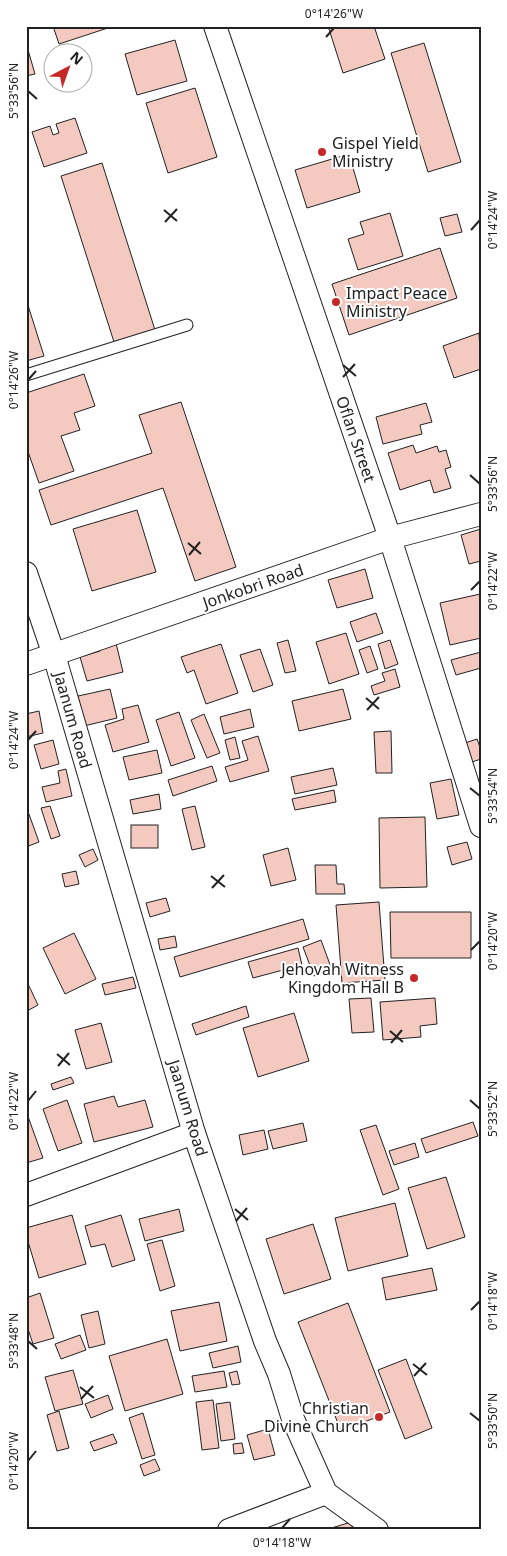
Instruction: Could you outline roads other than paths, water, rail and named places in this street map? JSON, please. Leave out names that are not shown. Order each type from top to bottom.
[{"type":"street","name":"Oflan Street","points":[[215,26],[390,538],[481,826]]},
{"type":"street","name":"Jonkobri Road","points":[[26,664],[390,538],[481,514]]},
{"type":"street","name":"Jaanum Road","points":[[26,573],[54,655],[194,1133],[293,1419],[326,1493]]},
{"type":"street","points":[[26,1195],[194,1133]]},
{"type":"street","points":[[229,1530],[326,1493],[377,1530]]},
{"type":"lane","points":[[26,375],[187,325]]},
{"type":"place","name":"Gispel Yield Ministry","points":[[322,152]]},
{"type":"place","name":"Impact Peace Ministry","points":[[336,302]]},
{"type":"place","name":"Jehovah Witness Kingdom Hall B","points":[[414,978]]},
{"type":"place","name":"Christian Divine Church","points":[[379,1417]]}]
